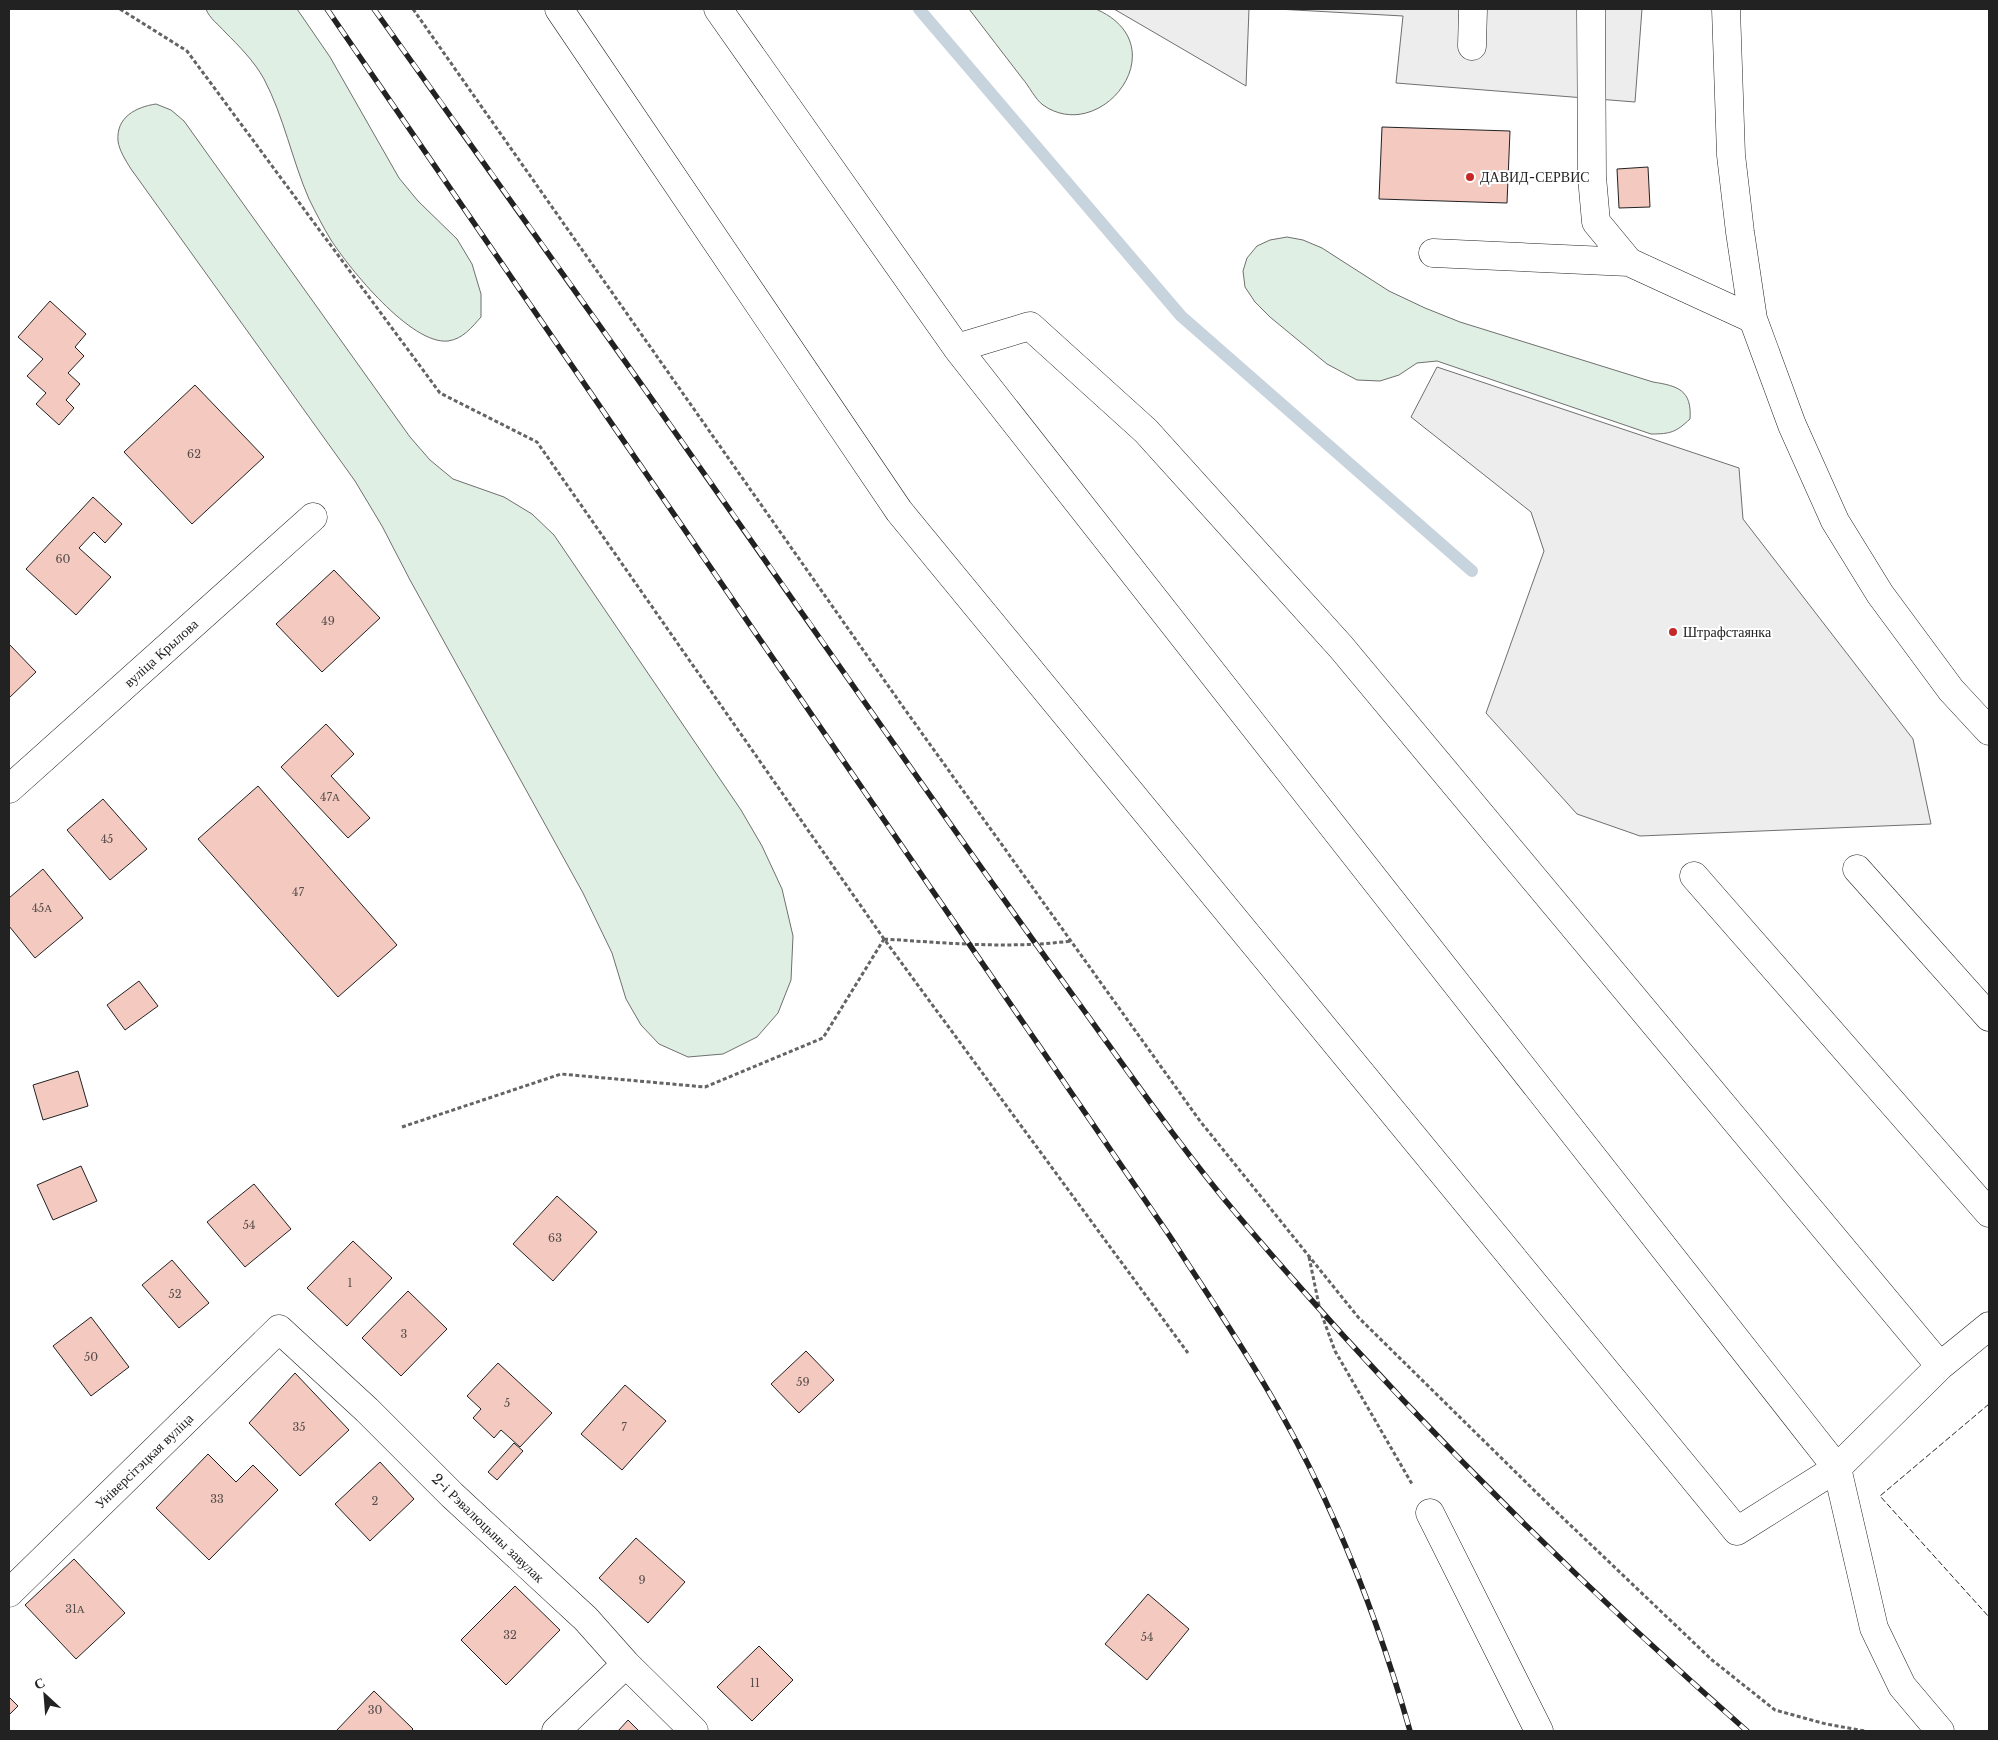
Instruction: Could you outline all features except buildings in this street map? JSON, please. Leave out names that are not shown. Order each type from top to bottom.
[{"type":"street","points":[[559,9],[899,511],[1737,1531],[1837,1468],[1940,1366],[1989,1326]]},
{"type":"street","points":[[718,9],[957,348],[1837,1468],[1874,1628],[1902,1686],[1940,1731]]},
{"type":"street","points":[[1472,46],[1473,9]]},
{"type":"street","points":[[1591,9],[1592,177],[1596,222],[1628,262]]},
{"type":"street","points":[[1726,9],[1731,155],[1753,320],[1792,425],[1835,521],[1880,594],[1951,690],[1989,731]]},
{"type":"street","points":[[1433,254],[1628,262],[1753,320]]},
{"type":"street","points":[[957,348],[1030,326],[1146,431],[1341,647],[1940,1366]]},
{"type":"street","name":"вуліца Крылова","points":[[9,789],[313,517]]},
{"type":"street","points":[[1857,869],[1989,1017]]},
{"type":"street","points":[[1694,876],[1989,1212]]},
{"type":"street","name":"Універсітэцкая вуліца","points":[[9,1593],[278,1329]]},
{"type":"street","name":"2-і Рэвалюцыны завулак","points":[[278,1329],[367,1410],[452,1495],[586,1619],[626,1664],[694,1731]]},
{"type":"street","points":[[1430,1513],[1539,1731]]},
{"type":"street","points":[[556,1731],[626,1664]]},
{"type":"path","points":[[120,9],[187,51],[440,393],[537,442],[884,939],[1188,1353]]},
{"type":"path","points":[[413,9],[895,696],[1200,1121],[1358,1317],[1543,1499],[1712,1660],[1775,1710],[1826,1724],[1865,1731]]},
{"type":"path","points":[[884,939],[1027,945],[1071,941]]},
{"type":"path","points":[[402,1127],[561,1074],[705,1088],[823,1038],[884,939]]},
{"type":"path","points":[[1309,1256],[1320,1310],[1335,1351],[1430,1513]]},
{"type":"green space","points":[[1087,8],[1098,10],[1121,26],[1131,46],[1131,67],[1122,87],[1107,103],[1087,113],[1065,114],[1040,102],[969,9]]},
{"type":"green space","points":[[206,9],[297,9],[330,57],[399,178],[418,201],[457,239],[472,264],[481,294],[481,317],[467,332],[458,338],[448,341],[433,339],[417,331],[382,302],[352,268],[331,240],[309,199],[277,108],[264,79],[251,60]]},
{"type":"green space","points":[[156,104],[171,110],[184,121],[410,437],[430,460],[453,479],[504,497],[532,514],[554,535],[741,810],[762,846],[782,889],[793,936],[791,980],[778,1013],[757,1037],[723,1054],[688,1057],[659,1044],[641,1025],[626,999],[612,953],[583,893],[382,526],[355,481],[131,169],[123,155],[118,141],[120,126],[135,111]]},
{"type":"green space","points":[[1287,237],[1303,240],[1322,248],[1389,291],[1460,322],[1653,382],[1670,385],[1682,391],[1686,396],[1689,402],[1690,419],[1673,431],[1651,434],[1437,361],[1417,363],[1399,375],[1380,381],[1357,380],[1327,364],[1270,317],[1255,302],[1245,287],[1243,271],[1247,258],[1257,246],[1270,240]]},
{"type":"shaded area","points":[[1114,9],[1249,9],[1246,86]]},
{"type":"shaded area","points":[[1277,9],[1642,9],[1635,102],[1396,83],[1403,16]]},
{"type":"shaded area","name":"Штрафстаянка","points":[[1437,367],[1739,468],[1743,519],[1913,739],[1931,824],[1640,836],[1577,814],[1486,713],[1544,551],[1531,512],[1411,417]]},
{"type":"waterway","points":[[919,9],[1181,316],[1472,571]]},
{"type":"railway","points":[[327,9],[1169,1235],[1239,1342],[1299,1447],[1337,1525],[1384,1648],[1410,1731]]},
{"type":"railway","points":[[374,9],[622,357],[1000,894],[1198,1167],[1299,1287],[1484,1484],[1679,1671],[1747,1731]]},
{"type":"fence","points":[[1989,1404],[1880,1496],[1989,1617]]},
{"type":"place","name":"ДАВИД-СЕРВИС","points":[[1470,177]]},
{"type":"place","name":"Штрафстаянка","points":[[1673,632]]}]
